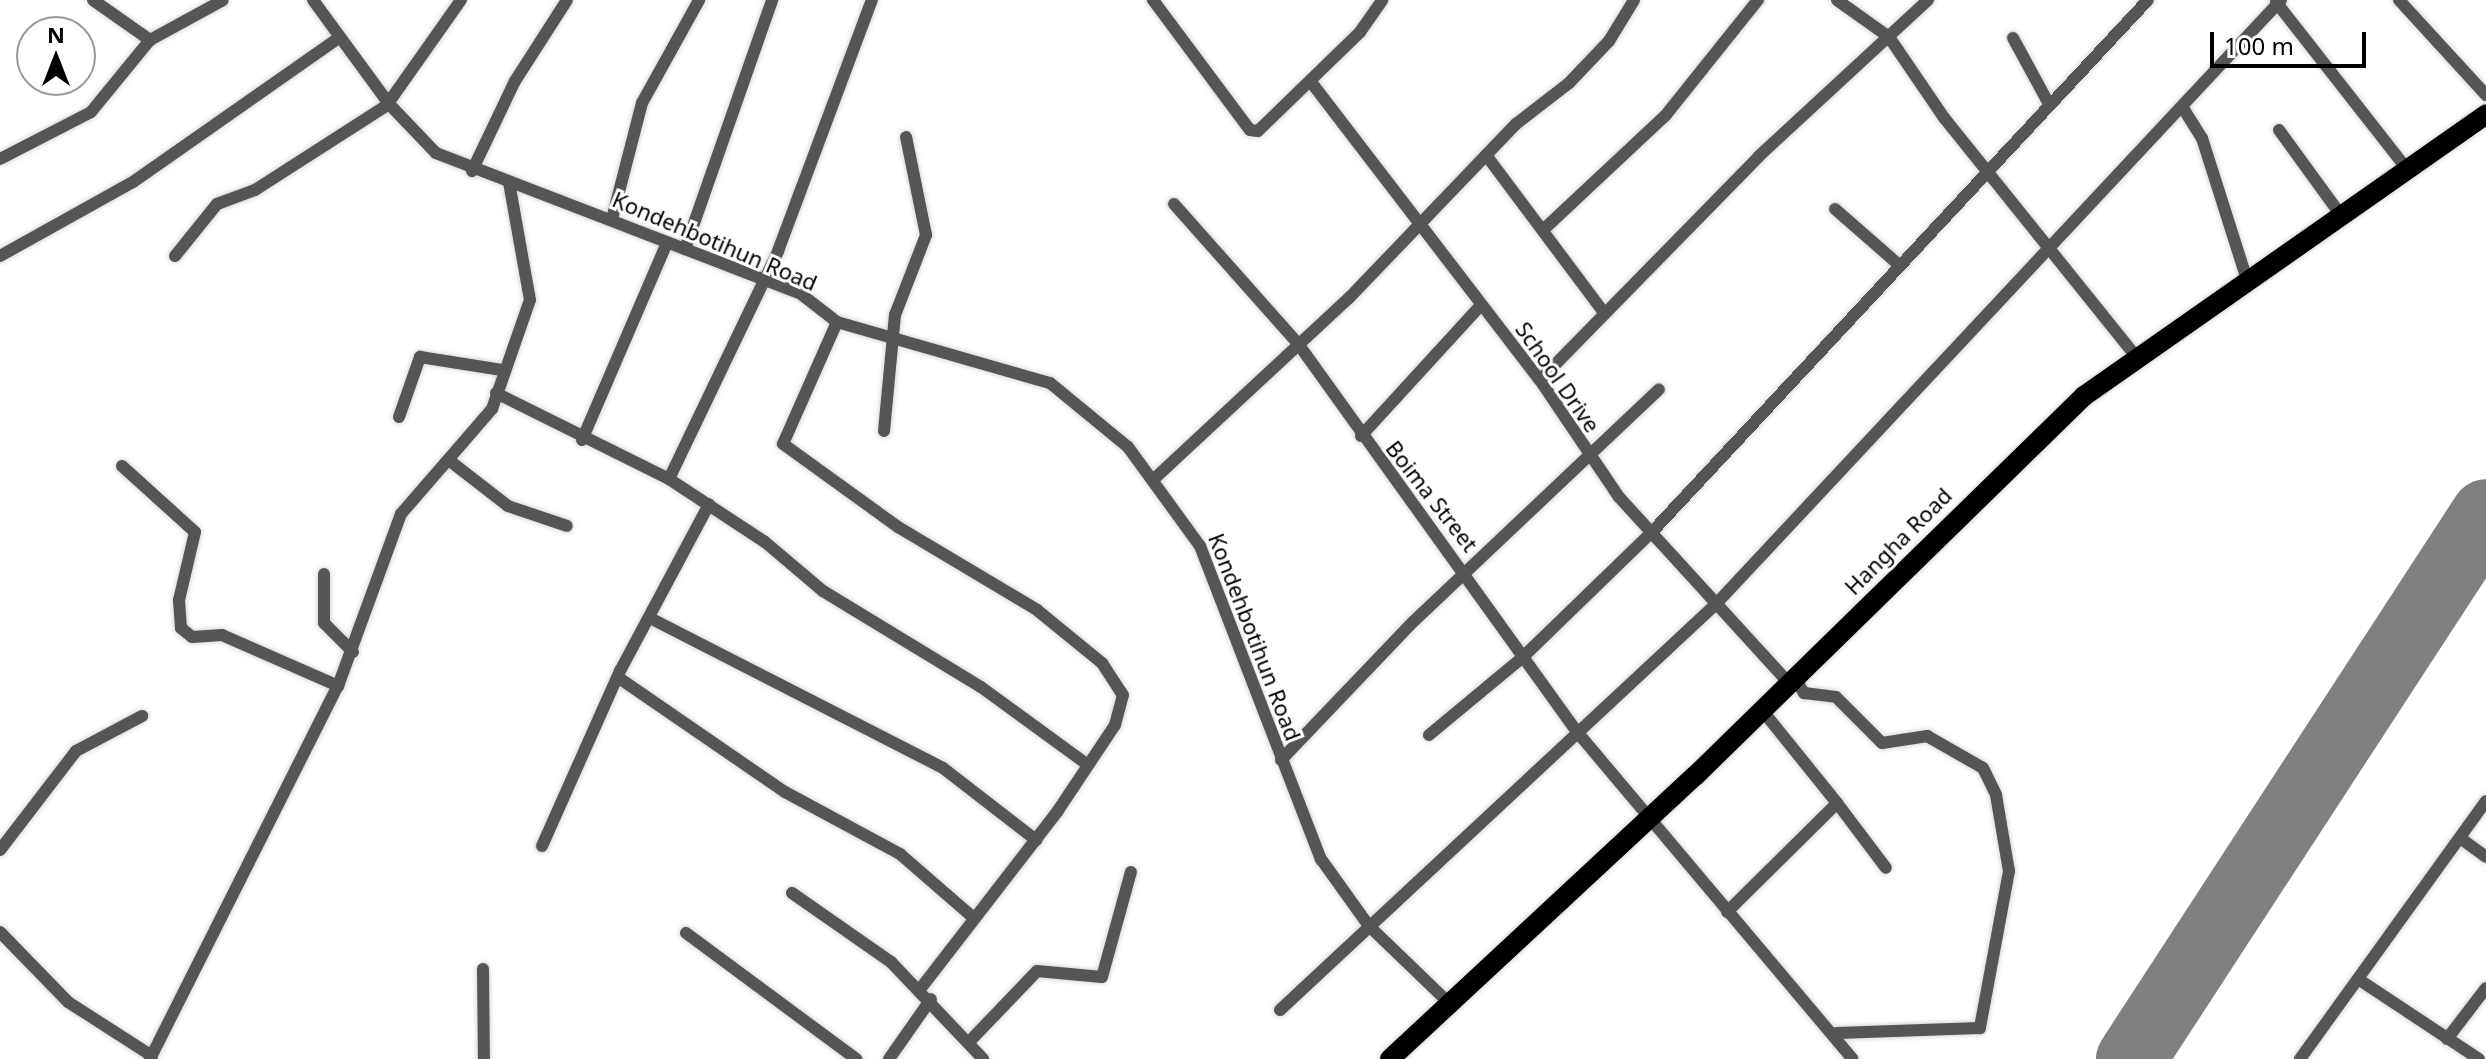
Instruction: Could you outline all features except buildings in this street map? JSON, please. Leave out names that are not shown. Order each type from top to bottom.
[{"type":"highway","name":"Hangha Road","points":[[1390,1059],[1452,1006],[1653,815],[2030,445],[2135,355],[2486,114]]},
{"type":"street","points":[[93,0],[150,40]]},
{"type":"street","points":[[0,159],[91,112],[150,40],[223,0]]},
{"type":"street","name":"Kondehbotihun Road","points":[[313,0],[337,39],[425,144],[472,171],[612,219],[801,294],[837,322],[1050,383],[1155,478],[1200,546],[1321,859],[1369,926],[1452,1006]]},
{"type":"street","points":[[175,256],[217,204],[255,190],[389,103],[461,0]]},
{"type":"street","points":[[472,171],[515,81],[567,0]]},
{"type":"street","points":[[612,219],[642,103],[699,0]]},
{"type":"street","points":[[685,249],[772,0]]},
{"type":"street","points":[[669,479],[763,280],[872,0]]},
{"type":"street","points":[[1153,0],[1250,130],[1265,127],[1311,82],[1382,0]]},
{"type":"street","points":[[1155,478],[1299,345],[1486,155],[1589,62],[1634,0]]},
{"type":"street","points":[[1543,230],[1665,116],[1758,0]]},
{"type":"street","points":[[1837,0],[1889,37],[1945,119],[1993,172],[2135,355]]},
{"type":"street","points":[[1540,380],[1604,313],[1928,0]]},
{"type":"street","points":[[1429,735],[1523,657],[1652,532],[1900,266],[1993,172],[2049,104],[2148,0]]},
{"type":"street","points":[[2399,0],[2486,95]]},
{"type":"street","points":[[1280,1010],[1716,604],[2050,244],[2183,108],[2278,2],[2407,169]]},
{"type":"street","points":[[2013,38],[2049,104]]},
{"type":"street","points":[[0,256],[133,182],[337,39]]},
{"type":"street","name":"School Drive","points":[[1311,82],[1421,223],[1480,306],[1540,380],[1592,459],[1716,604],[1804,693],[1836,697],[1882,743],[1927,736],[1983,768],[1996,795],[2009,871],[1980,1028],[1836,1033]]},
{"type":"street","points":[[2183,108],[2202,138],[2246,277]]},
{"type":"street","points":[[2279,130],[2340,214]]},
{"type":"street","points":[[884,431],[890,338],[926,235],[906,137]]},
{"type":"street","points":[[1486,155],[1604,313]]},
{"type":"street","points":[[0,932],[68,1002],[151,1057],[338,686],[401,514],[486,421],[530,300],[509,182]]},
{"type":"street","name":"Boima Street","points":[[1174,204],[1299,345],[1361,436],[1468,576],[1578,733],[1653,815],[1727,912],[1836,1033],[1853,1059]]},
{"type":"street","points":[[1835,209],[1900,266]]},
{"type":"street","points":[[582,440],[667,243]]},
{"type":"street","points":[[1361,436],[1480,306]]},
{"type":"street","points":[[837,322],[783,444],[898,527],[1037,610],[1119,679],[1123,708],[1036,840],[920,989]]},
{"type":"street","points":[[399,417],[420,357],[502,370]]},
{"type":"street","points":[[1281,760],[1414,621],[1468,576],[1592,459],[1659,389]]},
{"type":"street","points":[[496,393],[582,440],[669,479],[709,504],[823,591],[981,687],[1088,765]]},
{"type":"street","points":[[450,461],[508,506],[567,526]]},
{"type":"street","points":[[122,466],[195,532],[179,600],[181,628],[192,637],[222,635],[338,686]]},
{"type":"street","points":[[542,846],[619,678],[709,504]]},
{"type":"street","points":[[324,574],[324,623],[353,652]]},
{"type":"street","points":[[650,618],[943,768],[1036,840]]},
{"type":"street","points":[[619,678],[785,792],[900,854],[974,918]]},
{"type":"street","points":[[1762,710],[1886,868]]},
{"type":"street","points":[[0,850],[76,751],[142,716]]},
{"type":"street","points":[[2300,1059],[2486,801]]},
{"type":"street","points":[[1727,912],[1837,803]]},
{"type":"street","points":[[2460,838],[2486,857]]},
{"type":"street","points":[[969,1042],[1037,971],[1102,977],[1131,872]]},
{"type":"street","points":[[792,893],[920,989],[983,1059]]},
{"type":"street","points":[[686,933],[856,1059]]},
{"type":"street","points":[[483,969],[484,1059]]},
{"type":"street","points":[[2358,979],[2479,1059]]},
{"type":"street","points":[[2447,1039],[2486,988]]},
{"type":"street","points":[[889,1059],[931,999]]},
{"type":"runway","points":[[2131,1059],[2486,514]]}]
